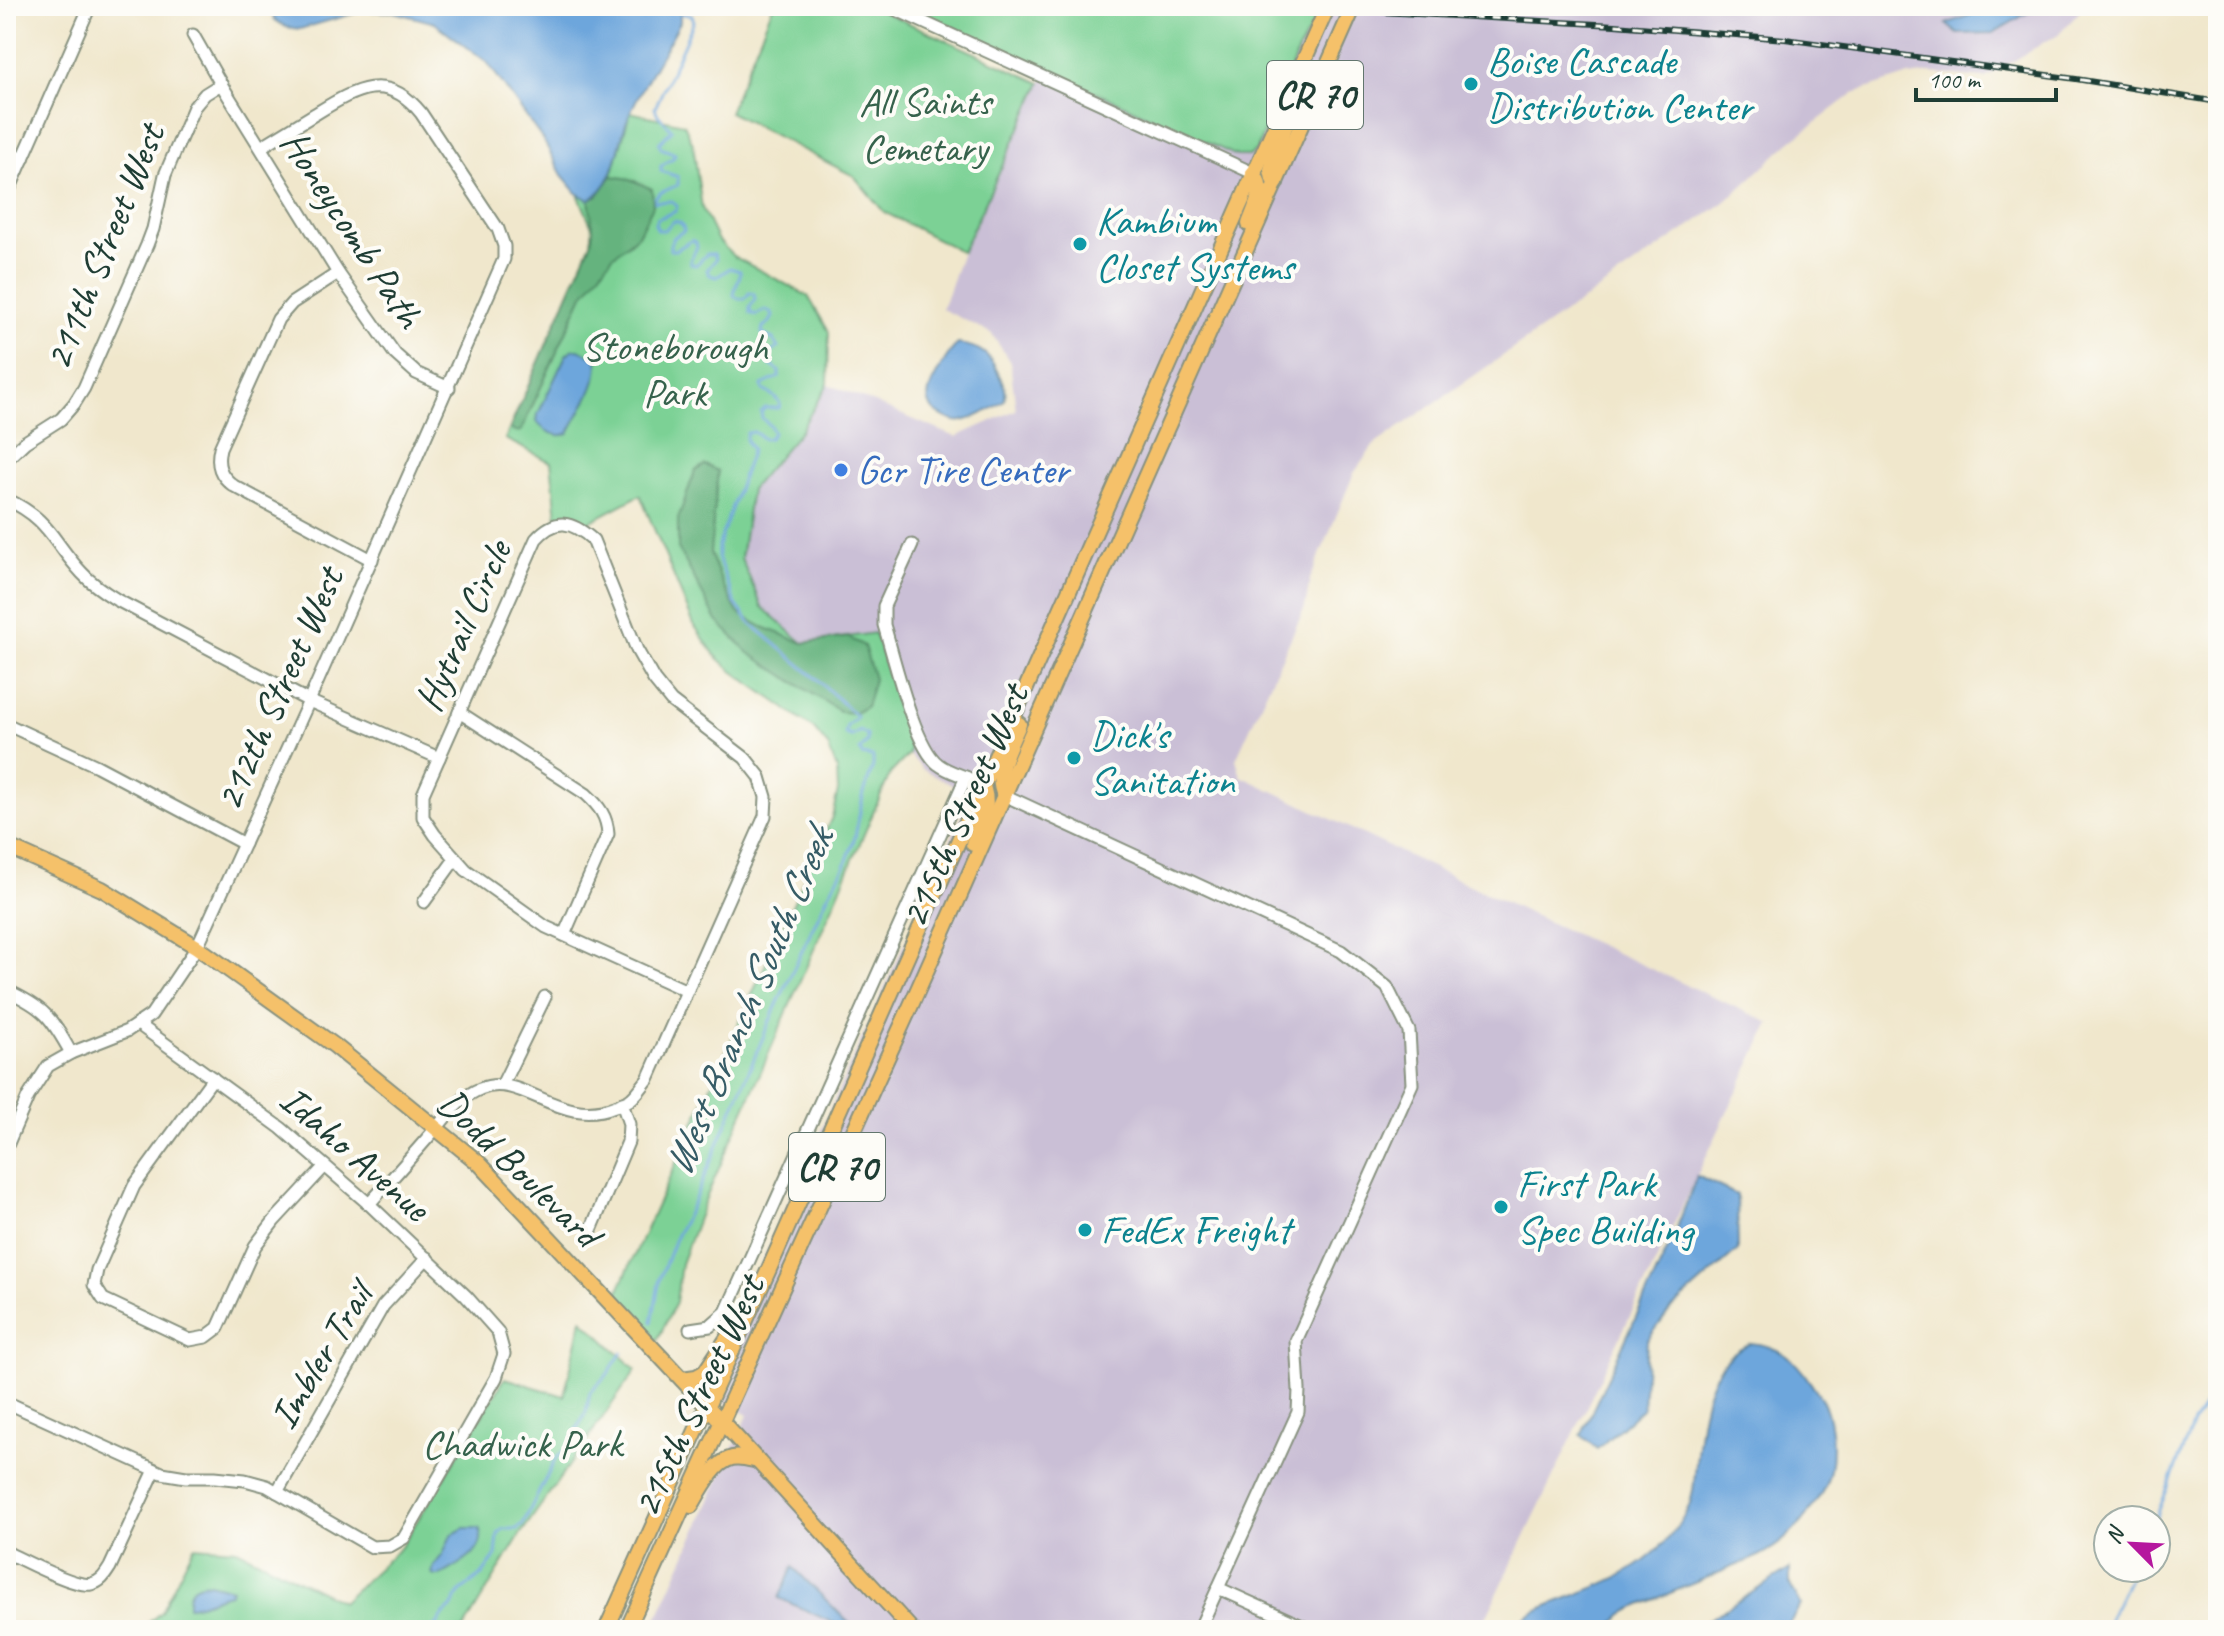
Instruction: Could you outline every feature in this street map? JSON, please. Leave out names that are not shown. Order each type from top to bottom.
[{"type":"main road","name":"215th Street West","points":[[606,1630],[1328,6]]},
{"type":"main road","name":"215th Street West","points":[[627,1630],[952,913],[1354,6]]},
{"type":"main road","points":[[1276,183],[1271,170],[1301,67]]},
{"type":"main road","points":[[1221,307],[1229,273],[1260,188],[1259,180],[1253,173]]},
{"type":"main road","points":[[1004,795],[1000,784],[1002,768],[1024,711],[1033,670]]},
{"type":"main road","points":[[952,913],[961,876],[986,805],[982,785]]},
{"type":"main road","name":"Dodd Boulevard","points":[[6,846],[102,889],[197,947],[313,1029],[480,1164],[722,1421],[912,1630]]},
{"type":"main road","points":[[682,1379],[705,1372],[769,1269]]},
{"type":"main road","points":[[664,1547],[717,1467],[729,1458],[743,1457],[758,1461]]},
{"type":"street","points":[[6,197],[90,6]]},
{"type":"street","points":[[888,6],[1253,173]]},
{"type":"street","name":"Honeycomb Path","points":[[193,35],[338,273],[401,362],[416,373],[449,388]]},
{"type":"street","name":"211th Street West","points":[[6,460],[25,442],[61,419],[79,396],[150,237],[165,175],[194,107],[205,94],[221,84]]},
{"type":"street","name":"212th Street West","points":[[6,1148],[28,1097],[48,1066],[71,1053],[127,1031],[151,1015],[197,947],[504,259],[501,234],[414,104],[396,92],[376,88],[354,91],[261,147]]},
{"type":"street","points":[[6,150],[23,159]]},
{"type":"street","points":[[338,273],[292,303],[278,319],[220,448],[218,467],[226,481],[234,486],[372,560]]},
{"type":"street","points":[[6,499],[35,515],[80,572],[103,592],[309,701],[439,758]]},
{"type":"street","name":"Hytrail Circle","points":[[622,1103],[631,1099],[648,1079],[765,816],[766,797],[760,777],[745,758],[671,701],[654,680],[637,650],[593,540],[580,528],[564,523],[547,527],[536,539],[423,794],[423,817],[466,870],[546,927],[687,991]]},
{"type":"street","points":[[912,545],[884,606],[884,625],[918,737],[927,754],[940,766],[982,785]]},
{"type":"street","points":[[459,712],[586,794],[599,806],[607,821],[608,834],[564,935]]},
{"type":"street","points":[[6,724],[97,766],[244,844]]},
{"type":"street","name":"215th Street West","points":[[690,1329],[710,1326],[726,1312],[966,777]]},
{"type":"street","points":[[1004,795],[1341,951],[1387,987],[1409,1031],[1412,1084],[1296,1341],[1298,1412],[1199,1630]]},
{"type":"street","points":[[424,902],[455,859]]},
{"type":"street","points":[[6,990],[53,1020],[71,1053]]},
{"type":"street","points":[[502,1085],[545,997]]},
{"type":"street","name":"Idaho Avenue","points":[[138,1024],[281,1128],[427,1258],[498,1332],[504,1354],[496,1378],[404,1538],[390,1546],[372,1547],[277,1492]]},
{"type":"street","points":[[213,1078],[134,1186],[97,1270],[94,1285],[103,1299],[190,1340],[206,1337],[218,1328],[255,1246],[325,1166]]},
{"type":"street","points":[[369,1204],[466,1097],[479,1089],[502,1085],[563,1109],[579,1112],[594,1112],[622,1103],[629,1124],[628,1142],[591,1230]]},
{"type":"street","name":"Imbler Trail","points":[[277,1492],[383,1306],[427,1258]]},
{"type":"street","points":[[6,1402],[162,1473],[245,1480],[277,1492]]},
{"type":"street","points":[[6,1552],[77,1584],[95,1583],[110,1567],[155,1470]]},
{"type":"street","points":[[1218,1588],[1311,1630]]},
{"type":"shaded area","points":[[1323,6],[2085,6],[2060,33],[1985,78],[1930,73],[1903,77],[1854,93],[1789,143],[1725,202],[1374,445],[1354,473],[1310,579],[1305,607],[1236,759],[1241,776],[1511,905],[1770,1023],[1480,1630],[652,1630],[748,1415],[704,1391],[971,795],[922,769],[909,754],[910,748],[762,607],[741,558],[751,489],[800,431],[828,384],[956,437],[1016,410],[1010,361],[991,333],[942,309],[962,252],[1048,69],[1237,156],[1248,156]]},
{"type":"green space","name":"All Saints Cemetary","points":[[773,6],[871,6],[1041,83],[962,252],[884,212],[854,176],[729,112]]},
{"type":"green space","points":[[905,6],[1224,6],[1320,11],[1297,53],[1256,151],[1249,156],[1237,156]]},
{"type":"green space","name":"Stoneborough Park","points":[[630,112],[684,124],[693,144],[702,208],[717,239],[733,256],[808,296],[829,332],[828,384],[800,431],[751,489],[741,558],[762,607],[803,643],[875,633],[910,748],[909,754],[890,774],[703,1205],[681,1264],[676,1302],[657,1341],[616,1296],[832,817],[838,791],[837,770],[828,746],[814,729],[731,670],[715,655],[694,625],[640,495],[584,525],[557,517],[551,462],[505,439],[591,243],[593,229],[578,194],[590,200],[612,176]]},
{"type":"green space","points":[[612,176],[630,179],[652,189],[653,206],[638,235],[613,256],[582,297],[521,431],[514,432],[510,428],[591,243],[593,229],[589,200],[598,195]]},
{"type":"green space","points":[[705,465],[718,471],[710,553],[738,613],[803,643],[848,637],[864,646],[874,679],[866,707],[855,713],[841,712],[749,653],[717,621],[678,548],[678,519],[695,471]]},
{"type":"green space","name":"Chadwick Park","points":[[582,1319],[636,1370],[520,1535],[463,1630],[140,1630],[161,1612],[194,1546],[237,1549],[342,1602],[401,1547],[505,1378],[564,1396]]},
{"type":"water","points":[[267,6],[680,6],[680,22],[631,111],[607,182],[589,200],[578,194],[562,175],[545,143],[487,62],[435,23],[394,12],[363,11],[300,29],[286,27],[275,20]]},
{"type":"water","points":[[1994,6],[2039,6],[1993,33],[1958,34],[1946,24]]},
{"type":"water","points":[[958,344],[974,347],[989,358],[1005,392],[1004,401],[980,415],[960,421],[939,414],[928,399],[936,376]]},
{"type":"water","points":[[579,349],[597,360],[596,377],[569,433],[556,435],[537,422],[538,414],[566,355]]},
{"type":"water","points":[[1697,1176],[1737,1195],[1738,1250],[1670,1310],[1647,1341],[1643,1408],[1597,1449],[1581,1435],[1672,1240]]},
{"type":"water","points":[[1751,1343],[1770,1347],[1792,1360],[1827,1411],[1832,1456],[1825,1486],[1809,1512],[1781,1542],[1767,1552],[1634,1608],[1607,1630],[1510,1630],[1539,1610],[1622,1575],[1650,1557],[1673,1532],[1692,1497],[1703,1411],[1714,1378],[1723,1363]]},
{"type":"water","points":[[464,1528],[479,1528],[481,1537],[476,1551],[440,1576],[434,1576],[434,1566],[451,1535]]},
{"type":"water","points":[[793,1567],[856,1630],[842,1630],[838,1625],[779,1598]]},
{"type":"water","points":[[1790,1569],[1790,1585],[1801,1605],[1785,1630],[1707,1630],[1703,1623]]},
{"type":"water","points":[[209,1583],[232,1589],[230,1594],[188,1606],[192,1588]]},
{"type":"waterway","name":"West Branch South Creek","points":[[652,1322],[660,1278],[674,1241],[775,1009],[828,895],[845,866],[873,766],[873,757],[862,755],[860,750],[867,742],[867,735],[860,731],[852,736],[845,734],[847,726],[857,717],[749,622],[735,603],[718,558],[718,547],[752,449],[746,440],[747,433],[754,432],[764,439],[773,433],[761,412],[765,408],[779,408],[780,403],[763,390],[762,385],[779,377],[779,371],[766,359],[778,348],[773,339],[762,333],[763,327],[773,316],[771,312],[750,313],[754,294],[749,293],[745,299],[734,296],[740,271],[730,268],[717,277],[710,275],[707,270],[716,259],[714,254],[707,254],[696,265],[691,264],[696,242],[692,240],[676,250],[670,250],[673,238],[684,231],[681,224],[674,221],[664,230],[658,230],[655,224],[657,219],[676,211],[677,206],[672,201],[655,202],[660,193],[678,185],[678,177],[661,171],[661,166],[675,154],[661,148],[659,143],[672,130],[655,108],[694,21],[692,16],[681,13]]},
{"type":"waterway","name":"West Branch South Creek","points":[[426,1630],[436,1627],[460,1592],[482,1575],[496,1556],[498,1534],[503,1529],[517,1529],[523,1524],[555,1460],[569,1445],[586,1412],[590,1392],[607,1375],[622,1352]]},
{"type":"waterway","points":[[2161,1504],[2193,1424],[2218,1381]]},
{"type":"waterway","points":[[2104,1630],[2126,1584]]},
{"type":"railway","points":[[1274,6],[1615,25],[1785,39],[2218,102]]},
{"type":"place","name":"Boise Cascade Distribution Center","points":[[1471,84]]},
{"type":"place","name":"Kambium Closet Systems","points":[[1080,244]]},
{"type":"place","name":"Gcr Tire Center","points":[[841,470]]},
{"type":"place","name":"Dick's Sanitation","points":[[1074,758]]},
{"type":"place","name":"First Park Spec Building","points":[[1501,1207]]},
{"type":"place","name":"FedEx Freight","points":[[1085,1230]]}]
